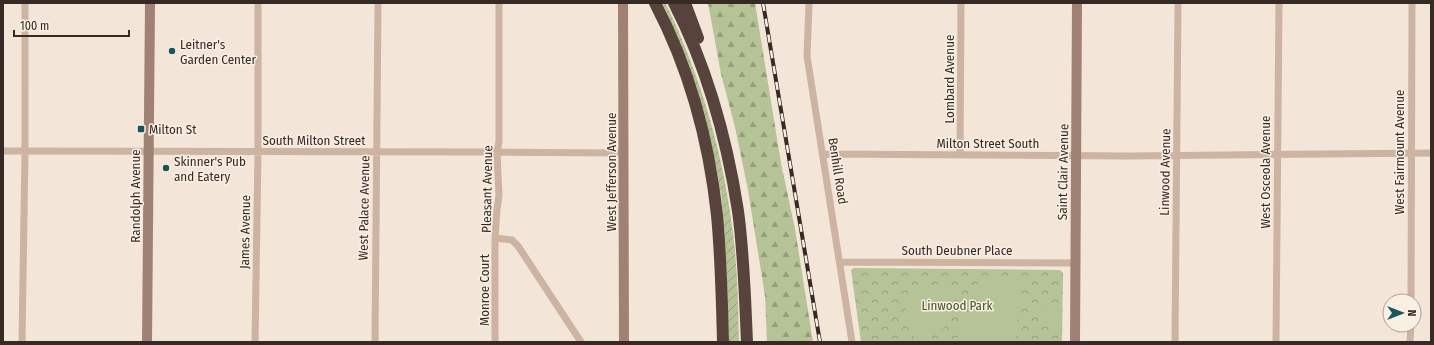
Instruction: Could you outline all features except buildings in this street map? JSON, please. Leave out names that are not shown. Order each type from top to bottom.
[{"type":"highway","points":[[674,3],[692,43],[712,98]]},
{"type":"highway","points":[[685,3],[702,49],[712,98],[729,163],[738,213],[744,277],[747,342]]},
{"type":"highway","points":[[656,5],[688,81],[700,120],[709,164],[714,190],[719,242],[723,342]]},
{"type":"street","points":[[22,342],[25,152],[24,3]]},
{"type":"street","name":"Randolph Avenue","points":[[147,342],[150,3]]},
{"type":"street","name":"James Avenue","points":[[255,342],[258,152],[258,3]]},
{"type":"street","name":"West Palace Avenue","points":[[375,342],[378,3]]},
{"type":"street","name":"Pleasant Avenue","points":[[499,3],[500,142],[497,152],[499,196],[496,209],[495,238],[512,240],[518,246],[581,342]]},
{"type":"street","name":"West Jefferson Avenue","points":[[623,3],[624,342]]},
{"type":"street","name":"Benhill Road","points":[[809,3],[807,56],[852,342]]},
{"type":"street","name":"Lombard Avenue","points":[[960,155],[961,3]]},
{"type":"street","name":"Saint Clair Avenue","points":[[1074,342],[1077,3]]},
{"type":"street","name":"Linwood Avenue","points":[[1175,342],[1178,3]]},
{"type":"street","name":"West Osceola Avenue","points":[[1276,342],[1279,3]]},
{"type":"street","name":"West Fairmount Avenue","points":[[1410,293],[1412,3]]},
{"type":"street","name":"South Milton Street","points":[[3,152],[624,153]]},
{"type":"street","points":[[1177,156],[1431,153]]},
{"type":"street","name":"Milton Street South","points":[[823,154],[1177,156]]},
{"type":"street","name":"Monroe Court","points":[[495,238],[496,342]]},
{"type":"street","name":"South Deubner Place","points":[[840,262],[1075,263]]},
{"type":"green space","points":[[662,3],[666,4],[691,61],[710,120],[725,180],[734,242],[739,342],[729,342],[726,249],[723,212],[712,145],[698,96],[682,49]]},
{"type":"green space","points":[[708,3],[755,3],[781,163],[795,229],[813,342],[767,342],[765,296],[748,190],[735,127],[721,74]]},
{"type":"green space","name":"Linwood Park","points":[[854,268],[1060,270],[1063,273],[1062,342],[861,342],[851,270]]},
{"type":"green space","points":[[978,278],[1019,278],[1020,319],[1016,320],[1016,342],[956,342],[959,330],[969,317],[985,315],[977,298]]},
{"type":"green space","points":[[950,281],[955,303],[952,318],[948,324],[936,333],[915,342],[902,295]]},
{"type":"green space","points":[[1040,309],[1059,309],[1059,327],[1040,327]]},
{"type":"railway","points":[[763,3],[820,342]]},
{"type":"place","name":"Leitner's Garden Center","points":[[172,51]]},
{"type":"place","name":"Milton St","points":[[141,129]]},
{"type":"place","name":"Skinner's Pub and Eatery","points":[[166,168]]}]
